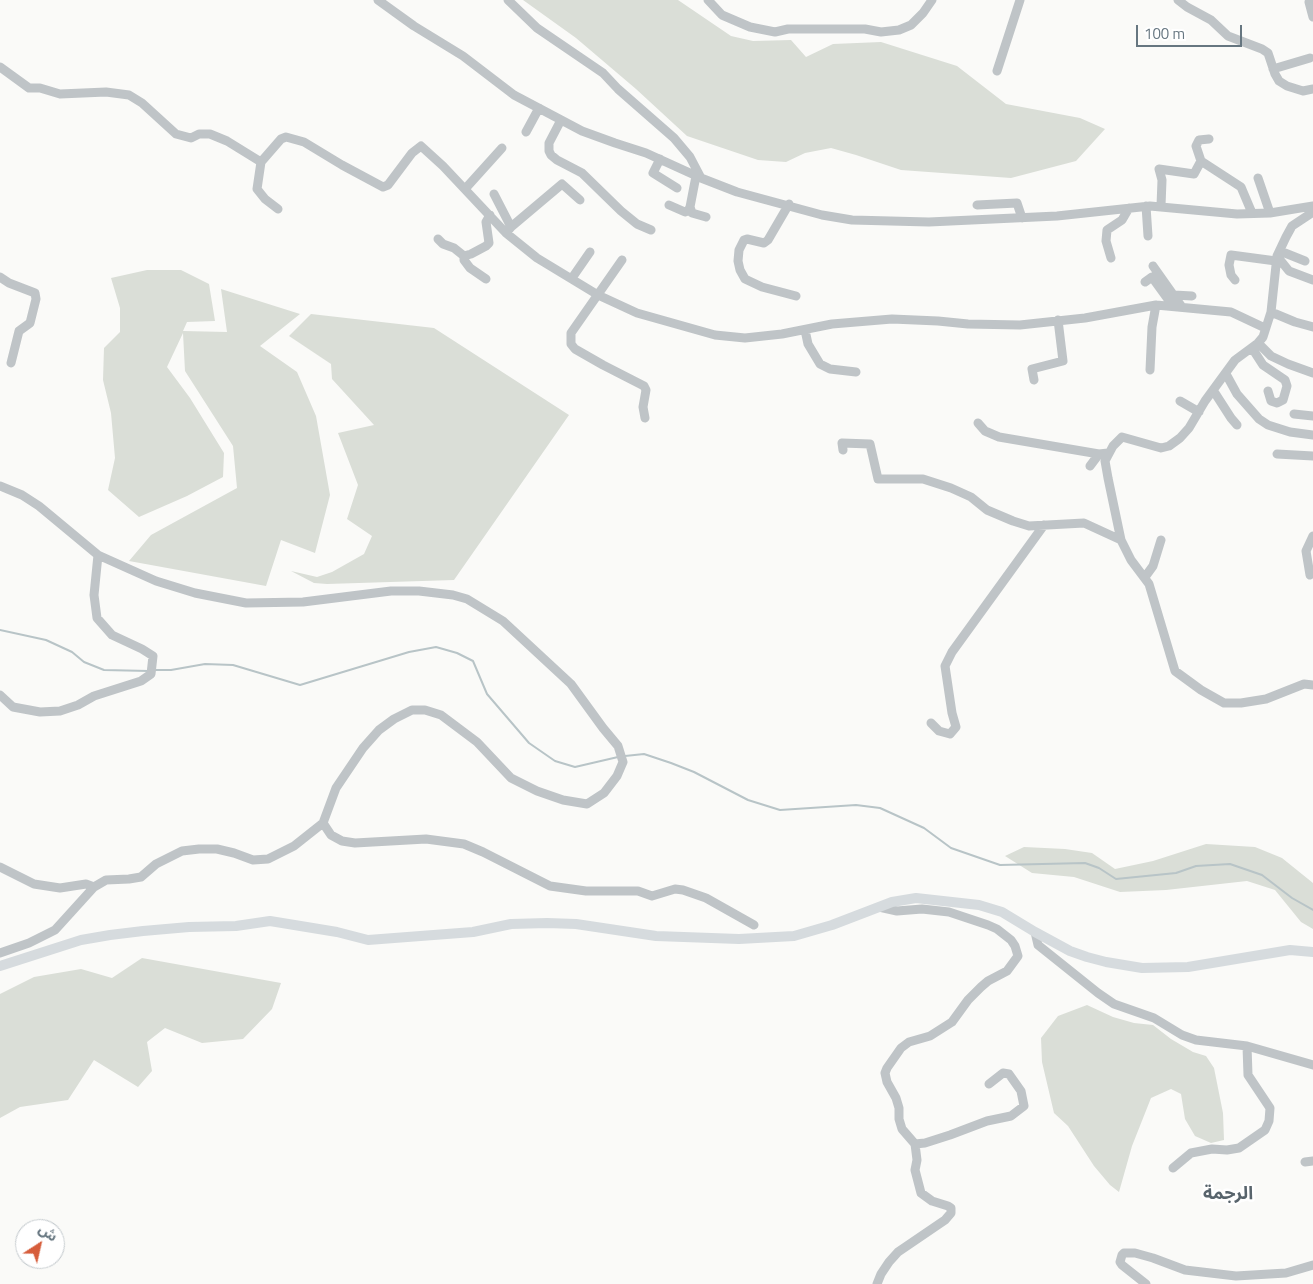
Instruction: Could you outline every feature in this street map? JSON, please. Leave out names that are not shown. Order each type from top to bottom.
[{"type":"main road","points":[[0,966],[81,940],[110,935],[189,927],[236,926],[270,921],[337,932],[368,940],[464,933],[511,924],[547,923],[576,924],[656,936],[739,939],[794,936],[832,925],[892,902],[916,898],[979,905],[1002,912],[1070,951],[1106,962],[1142,968],[1188,967],[1290,950],[1313,952]]},
{"type":"street","points":[[378,0],[414,26],[463,56],[514,95],[582,131],[660,159],[698,177],[737,192],[789,204],[822,215],[852,220],[929,222],[1057,216],[1146,206],[1237,214],[1270,213],[1313,206]]},
{"type":"street","points":[[508,0],[537,28],[603,73],[618,89],[674,138],[690,157],[698,177],[690,208],[685,212],[668,205]]},
{"type":"street","points":[[708,0],[722,15],[750,27],[775,32],[788,29],[866,29],[881,32],[899,30],[911,26],[924,13],[932,0]]},
{"type":"street","points":[[996,71],[1020,0]]},
{"type":"street","points":[[1178,0],[1211,20],[1228,36],[1268,53],[1279,81],[1287,86],[1303,91],[1313,89]]},
{"type":"street","points":[[1310,0],[1313,17]]},
{"type":"street","points":[[1273,69],[1310,58]]},
{"type":"street","points":[[0,67],[29,88],[40,88],[60,94],[106,92],[129,95],[142,103],[176,134],[191,138],[200,134],[210,134],[227,141],[261,162]]},
{"type":"street","points":[[526,132],[539,108]]},
{"type":"street","points":[[561,120],[549,143],[551,155],[582,173],[621,212],[636,224],[651,230]]},
{"type":"street","points":[[278,210],[264,199],[257,189],[261,162],[281,139],[286,137],[304,142],[383,187],[388,185],[412,153],[421,146],[490,215],[509,230],[537,258],[598,294],[637,313],[715,335],[745,338],[805,330],[832,324],[892,319],[982,325],[1020,324],[1108,314],[1156,305],[1231,312],[1265,328]]},
{"type":"street","points":[[1208,140],[1199,140],[1196,146],[1201,161],[1241,187],[1252,213]]},
{"type":"street","points":[[465,190],[502,148]]},
{"type":"street","points":[[660,159],[653,173],[677,188]]},
{"type":"street","points":[[1161,206],[1162,180],[1159,169],[1194,174],[1201,161]]},
{"type":"street","points":[[1258,178],[1270,213]]},
{"type":"street","points":[[509,230],[562,184],[580,200]]},
{"type":"street","points":[[494,194],[509,230]]},
{"type":"street","points":[[977,205],[1017,203],[1022,218]]},
{"type":"street","points":[[789,204],[768,240],[764,242],[744,240],[739,250],[738,261],[745,279],[796,296]]},
{"type":"street","points":[[1146,206],[1148,236]]},
{"type":"street","points":[[690,208],[692,213],[706,217]]},
{"type":"street","points":[[1111,258],[1106,241],[1107,230],[1122,220],[1129,208]]},
{"type":"street","points":[[1090,466],[1122,437],[1161,448],[1169,446],[1189,428],[1235,360],[1255,346],[1263,337],[1271,312],[1278,256],[1292,226],[1313,212]]},
{"type":"street","points":[[464,256],[489,243],[486,222],[490,215]]},
{"type":"street","points":[[438,239],[464,256],[464,260],[470,268],[486,279]]},
{"type":"street","points":[[572,278],[590,252]]},
{"type":"street","points":[[1235,280],[1229,265],[1231,255],[1278,256],[1305,261]]},
{"type":"street","points":[[1278,256],[1288,271],[1313,280]]},
{"type":"street","points":[[622,260],[571,332],[571,344],[575,349],[644,386],[646,390],[643,407],[645,418]]},
{"type":"street","points":[[1153,266],[1174,295],[1177,306]]},
{"type":"street","points":[[1145,282],[1152,277],[1177,306]]},
{"type":"street","points":[[1,279],[35,293],[36,299],[30,323],[19,331],[11,363]]},
{"type":"street","points":[[1174,295],[1192,296]]},
{"type":"street","points":[[1150,370],[1152,327],[1156,305]]},
{"type":"street","points":[[1271,312],[1313,327]]},
{"type":"street","points":[[1034,380],[1032,369],[1063,361],[1058,320]]},
{"type":"street","points":[[805,330],[808,344],[820,364],[830,369],[856,372]]},
{"type":"street","points":[[1255,346],[1288,364],[1313,373]]},
{"type":"street","points":[[1255,346],[1263,365],[1285,380],[1287,386],[1284,400],[1277,403],[1271,401],[1268,391]]},
{"type":"street","points":[[1226,374],[1237,394],[1259,419],[1268,425],[1290,432],[1313,435]]},
{"type":"street","points":[[1213,390],[1237,425]]},
{"type":"street","points":[[1180,401],[1200,412]]},
{"type":"street","points":[[1294,414],[1313,416]]},
{"type":"street","points":[[978,424],[999,438],[1103,453]]},
{"type":"street","points":[[843,450],[842,443],[870,444],[878,479],[923,479],[951,488],[971,497],[988,510],[1029,526],[1084,523],[1121,540]]},
{"type":"street","points":[[1103,453],[1121,540],[1131,560],[1144,577],[1153,594],[1176,670],[1201,690],[1224,703],[1231,704],[1266,699],[1304,684],[1313,685]]},
{"type":"street","points":[[1277,454],[1313,456]]},
{"type":"street","points":[[0,486],[22,495],[39,506],[98,555],[156,581],[195,593],[246,603],[303,602],[409,591],[453,595],[467,599],[503,620],[558,671],[575,689],[618,746],[623,762],[617,776],[604,793],[588,804],[563,800],[537,791],[511,778],[477,742],[441,714],[425,710],[412,710],[394,719],[379,730],[363,748],[336,788],[323,823],[294,846],[268,859],[253,860],[217,849],[182,851],[156,864],[141,877],[106,880],[94,887],[55,930],[29,943],[0,953]]},
{"type":"street","points":[[931,723],[939,731],[950,734],[956,727],[945,666],[952,652],[1044,525]]},
{"type":"street","points":[[1310,575],[1306,551],[1313,536]]},
{"type":"street","points":[[1144,577],[1152,566],[1161,540]]},
{"type":"street","points":[[0,695],[13,707],[40,712],[60,711],[94,696],[141,680],[151,674],[153,656],[112,635],[97,618],[94,595],[98,555]]},
{"type":"street","points":[[323,823],[332,835],[342,841],[355,843],[426,839],[464,844],[550,886],[565,889],[638,891],[652,896],[675,889],[683,890],[706,898],[754,925]]},
{"type":"street","points":[[0,867],[34,884],[60,888],[86,884],[94,887]]},
{"type":"street","points":[[877,1284],[881,1274],[898,1252],[945,1220],[951,1213],[951,1208],[948,1206],[932,1201],[921,1193],[915,1170],[917,1160],[915,1144],[902,1130],[896,1098],[887,1082],[885,1073],[887,1068],[901,1048],[909,1042],[930,1036],[952,1022],[980,987],[988,980],[1002,975],[1012,966],[1018,956],[1018,951],[1004,933],[967,917],[936,910],[908,909],[897,911],[879,907]]},
{"type":"street","points":[[1035,932],[1038,945],[1098,994],[1114,1004],[1154,1018],[1182,1035],[1196,1040],[1247,1046],[1313,1066]]},
{"type":"street","points":[[1173,1168],[1191,1154],[1212,1149],[1227,1150],[1239,1148],[1265,1130],[1270,1108],[1248,1075],[1247,1046]]},
{"type":"street","points":[[915,1144],[925,1143],[987,1121],[1011,1116],[1024,1106],[1021,1090],[1009,1074],[1004,1073],[989,1084]]},
{"type":"street","points":[[1146,1284],[1122,1265],[1120,1262],[1124,1253],[1153,1258],[1184,1270],[1236,1276],[1286,1273],[1313,1265]]},
{"type":"shaded area","points":[[523,0],[678,0],[731,36],[753,41],[791,40],[806,57],[833,44],[881,42],[957,66],[1006,104],[1080,118],[1105,129],[1076,161],[1011,178],[901,170],[831,148],[805,153],[786,162],[758,160],[687,136],[576,38]]},
{"type":"shaded area","points":[[147,270],[181,270],[209,284],[215,321],[187,322],[183,331],[227,332],[221,289],[300,314],[260,346],[297,372],[316,416],[330,495],[315,553],[281,540],[266,586],[129,561],[151,535],[237,488],[233,446],[185,371],[183,333],[167,367],[190,398],[224,453],[223,477],[187,496],[139,517],[108,490],[115,458],[111,413],[103,380],[104,348],[120,332],[120,308],[111,278]]},
{"type":"shaded area","points":[[311,314],[434,328],[569,415],[454,580],[327,584],[314,583],[291,571],[317,577],[332,572],[364,554],[372,536],[347,519],[358,485],[338,433],[374,425],[332,379],[331,364],[289,336]]},
{"type":"shaded area","points":[[1206,844],[1255,847],[1282,858],[1313,883],[1313,929],[1301,922],[1275,890],[1247,881],[1166,890],[1120,892],[1074,877],[1032,873],[1005,856],[1024,847],[1065,849],[1092,853],[1115,869],[1153,861]]},
{"type":"shaded area","points":[[142,958],[281,983],[272,1009],[243,1039],[202,1043],[165,1028],[147,1042],[152,1071],[138,1087],[94,1060],[68,1100],[20,1107],[0,1118],[0,994],[34,977],[81,969],[112,978]]},
{"type":"shaded area","points":[[1087,1005],[1113,1017],[1134,1023],[1153,1025],[1171,1039],[1193,1052],[1206,1056],[1214,1068],[1223,1113],[1224,1140],[1211,1143],[1195,1136],[1185,1119],[1181,1094],[1171,1089],[1151,1098],[1132,1146],[1119,1192],[1110,1185],[1094,1166],[1068,1126],[1054,1113],[1042,1062],[1041,1038],[1058,1016]]},
{"type":"waterway","points":[[0,630],[46,640],[72,652],[84,662],[104,670],[149,671]]},
{"type":"waterway","points":[[154,670],[171,670],[205,664],[233,665],[300,685],[409,652],[436,647],[457,653],[473,661],[487,694],[529,743],[555,761],[575,767],[618,757]]},
{"type":"waterway","points":[[625,756],[644,754],[671,763],[694,772],[748,800],[780,810],[856,805],[880,808],[924,828],[951,848],[1000,865],[1085,863],[1099,868],[1116,879],[1176,873],[1196,866],[1230,864],[1262,875],[1292,898],[1313,910]]},
{"type":"district","name":"الرجمة","points":[[1228,1195]]}]
